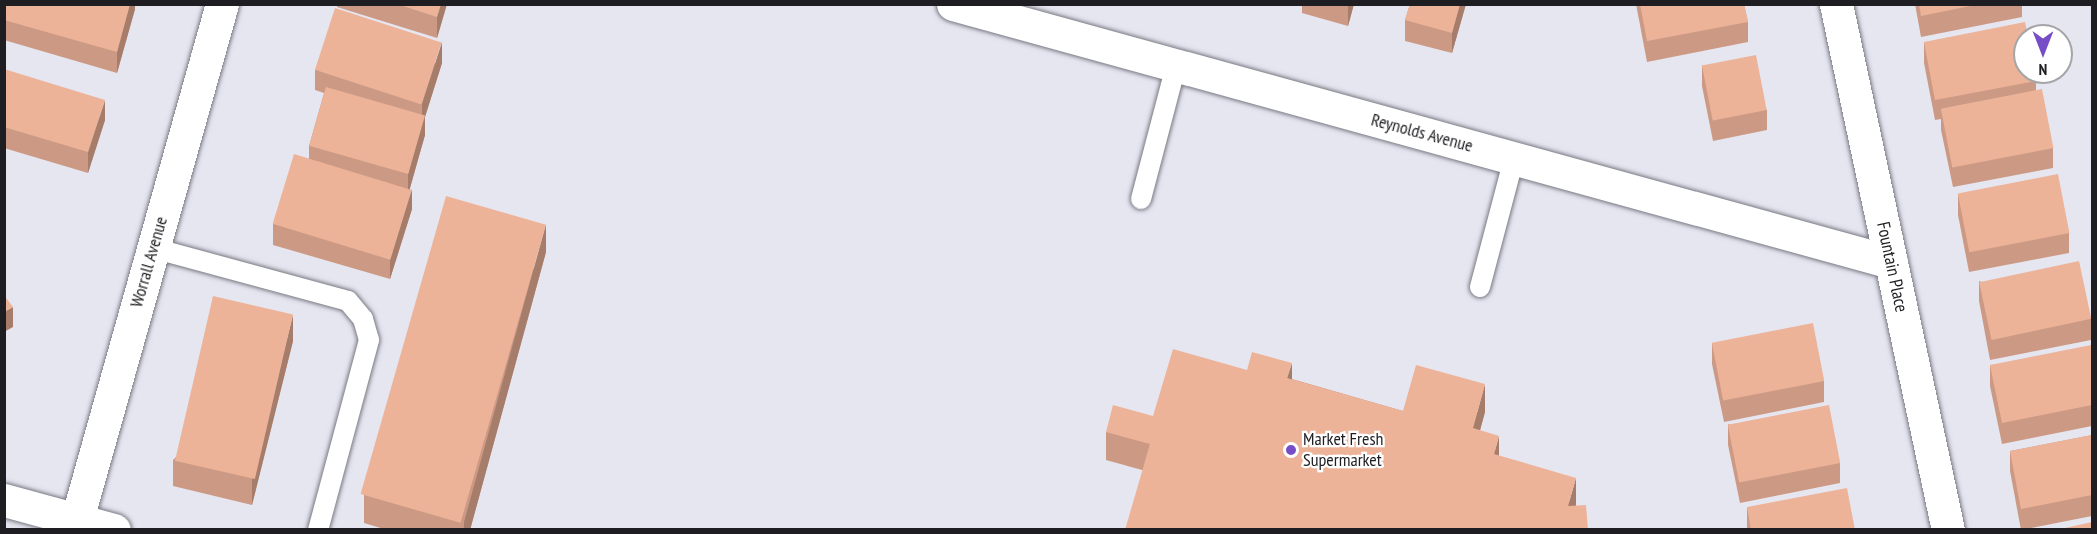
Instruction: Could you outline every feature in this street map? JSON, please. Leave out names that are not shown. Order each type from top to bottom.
[{"type":"street","name":"Worrall Avenue","points":[[75,524],[222,4]]},
{"type":"street","name":"Reynolds Avenue","points":[[953,4],[1891,262]]},
{"type":"street","name":"Fountain Place","points":[[1836,4],[1948,530]]},
{"type":"street","points":[[4,500],[75,524],[114,530]]},
{"type":"lane","points":[[1141,199],[1176,66]]},
{"type":"lane","points":[[1480,287],[1514,158]]},
{"type":"lane","points":[[153,248],[348,301],[363,319],[369,340],[318,530]]},
{"type":"building","points":[[4,4],[130,4],[117,52],[4,20]]},
{"type":"building","points":[[397,4],[441,4],[437,17]]},
{"type":"building","points":[[1410,4],[1460,4],[1452,33],[1405,20]]},
{"type":"building","points":[[1640,4],[1744,4],[1748,22],[1647,41]]},
{"type":"building","points":[[1919,4],[1980,4],[1921,16]]},
{"type":"building","points":[[335,8],[442,43],[421,104],[315,70]]},
{"type":"building","points":[[2013,24],[2013,84],[2020,84],[1935,100],[1924,42]]},
{"type":"building","points":[[1756,55],[1767,110],[1713,120],[1702,65]]},
{"type":"building","points":[[4,69],[105,100],[88,152],[4,127]]},
{"type":"building","points":[[326,87],[425,115],[408,174],[309,146]]},
{"type":"building","points":[[2042,89],[2053,148],[1952,168],[1941,109]]},
{"type":"building","points":[[294,154],[412,190],[390,260],[273,224]]},
{"type":"building","points":[[2058,174],[2069,233],[1969,252],[1958,193]]},
{"type":"building","points":[[446,196],[546,225],[461,523],[361,494]]},
{"type":"building","points":[[2079,261],[2091,319],[1991,340],[1979,282]]},
{"type":"building","points":[[4,295],[13,307],[4,312]]},
{"type":"building","points":[[213,296],[293,314],[255,479],[175,461]]},
{"type":"building","points":[[1813,323],[1824,381],[1723,401],[1712,343]]},
{"type":"building","points":[[2091,345],[2092,405],[2002,423],[1990,365]]},
{"type":"building","name":"Market Fresh Supermarket","points":[[1173,349],[1247,370],[1252,352],[1292,363],[1287,378],[1403,411],[1416,365],[1485,384],[1473,428],[1499,436],[1494,454],[1576,478],[1568,506],[1586,505],[1588,530],[1125,530],[1150,444],[1106,432],[1113,405],[1153,416]]},
{"type":"building","points":[[1829,405],[1840,463],[1739,483],[1728,425]]},
{"type":"building","points":[[2092,435],[2092,495],[2021,509],[2010,451]]},
{"type":"building","points":[[1847,488],[1855,530],[1751,530],[1747,507]]},
{"type":"building","points":[[2092,522],[2092,530],[2056,530]]},
{"type":"place","name":"Market Fresh Supermarket","points":[[1291,450]]}]
